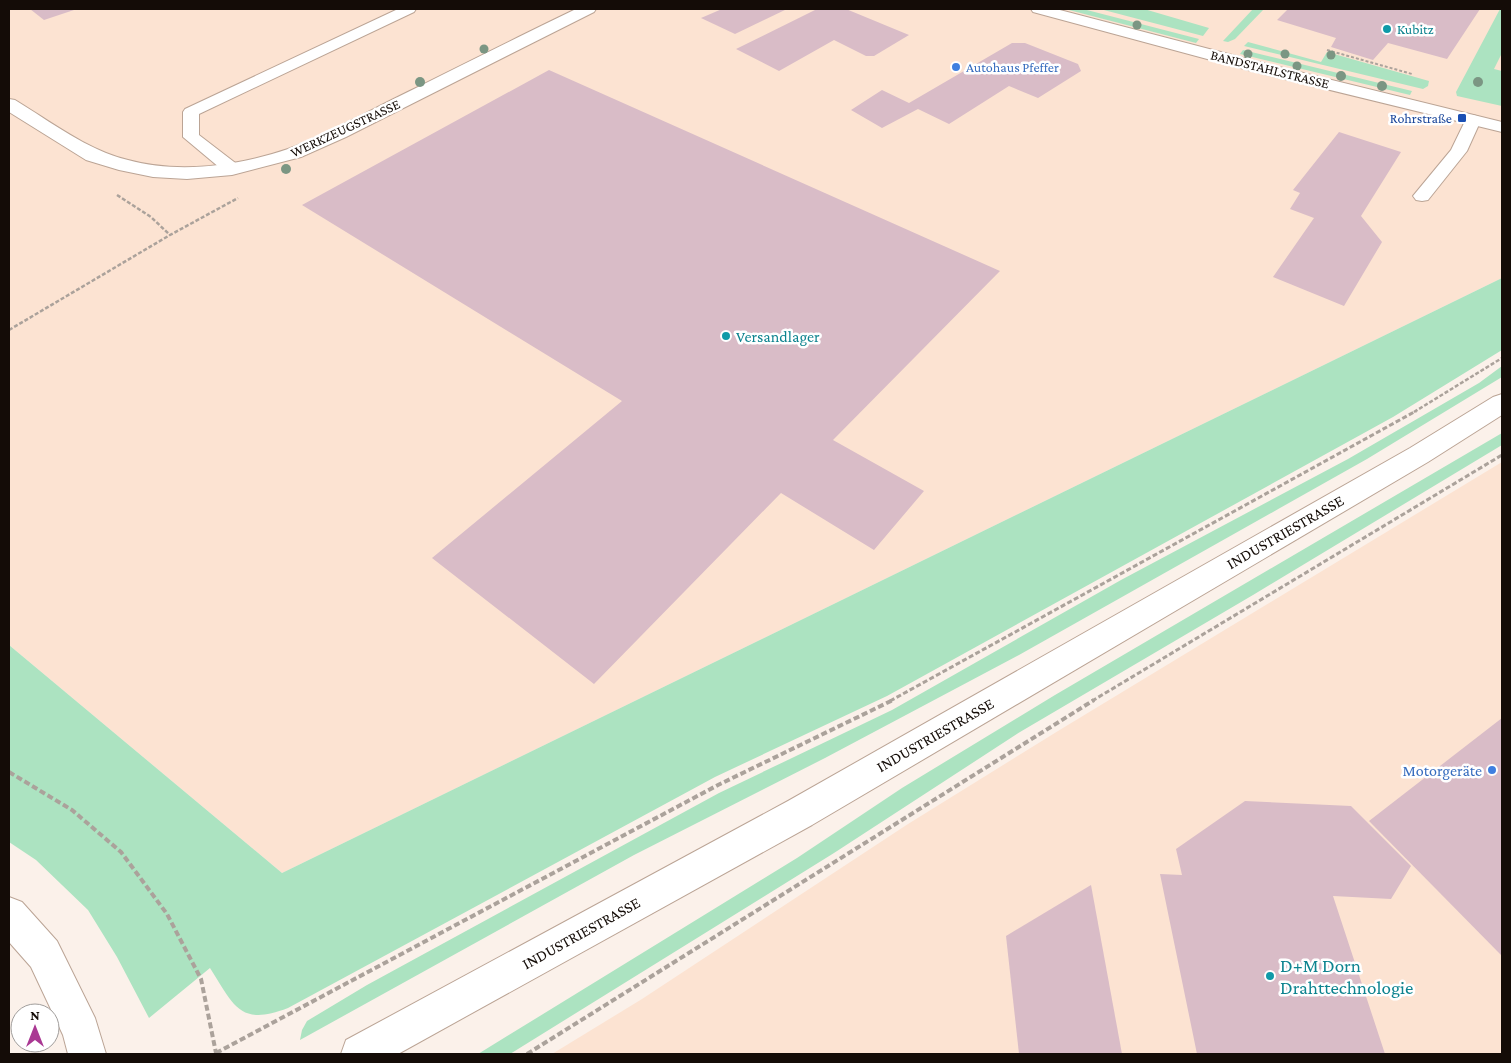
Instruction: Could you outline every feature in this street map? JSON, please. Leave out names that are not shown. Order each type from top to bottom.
[{"type":"street","name":"WERKZEUGSTRASSE","points":[[9,104],[93,156],[118,164],[153,171],[187,172],[232,169],[294,153],[339,133],[588,9]]},
{"type":"street","name":"BANDSTAHLSTRASSE","points":[[1039,9],[1254,66],[1502,127]]},
{"type":"street","name":"INDUSTRIESTRASSE","points":[[371,1051],[800,814],[1410,460],[1502,403]]},
{"type":"street","points":[[9,915],[44,954],[81,1032],[87,1054]]},
{"type":"lane","points":[[232,169],[191,137],[191,112],[409,9]]},
{"type":"lane","points":[[1422,196],[1459,151],[1472,120]]},
{"type":"path","points":[[1327,50],[1421,76]]},
{"type":"path","points":[[9,330],[170,235],[239,198]]},
{"type":"path","points":[[9,772],[72,810],[121,852],[167,914],[201,979],[216,1054],[718,785],[892,700],[1411,414],[1474,377],[1502,358]]},
{"type":"path","points":[[528,1054],[1062,718],[1502,455]]},
{"type":"shaded area","points":[[9,9],[1502,9],[1502,278],[282,873],[9,645]]},
{"type":"shaded area","points":[[1502,462],[1502,1054],[552,1054],[642,999],[908,824]]},
{"type":"green space","points":[[1065,9],[1083,9],[1199,39],[1196,43]]},
{"type":"green space","points":[[1100,9],[1144,9],[1209,28],[1203,36]]},
{"type":"green space","points":[[1253,9],[1264,9],[1235,39],[1228,42],[1223,41]]},
{"type":"green space","points":[[1500,9],[1502,9],[1502,53],[1494,69],[1502,71],[1502,106],[1457,96],[1456,92]]},
{"type":"green space","points":[[1248,42],[1321,62],[1327,52],[1429,81],[1428,86],[1423,89],[1244,46]]},
{"type":"green space","points":[[1243,50],[1412,91],[1410,95],[1240,54]]},
{"type":"green space","points":[[1502,278],[1502,350],[1393,417],[887,696],[715,777],[288,1008],[259,1015],[240,1009],[225,993],[210,968],[149,1018],[117,957],[88,910],[36,860],[9,842],[9,645],[282,873]]},
{"type":"green space","points":[[1502,366],[1502,377],[1367,459],[1019,655],[825,758],[634,855],[300,1040],[302,1030],[307,1021],[367,985],[719,793],[892,710],[1121,580],[1348,459],[1479,383]]},
{"type":"green space","points":[[1502,433],[1502,445],[1020,732],[834,853],[510,1054],[478,1054],[797,858],[902,788],[1055,695]]},
{"type":"building","points":[[30,9],[77,9],[44,20]]},
{"type":"building","points":[[722,9],[787,9],[735,34],[701,18]]},
{"type":"building","points":[[817,9],[846,9],[909,35],[874,56],[866,56],[834,40],[779,71],[736,49]]},
{"type":"building","name":"Kubitz","points":[[1288,9],[1480,9],[1447,59],[1388,43],[1373,60],[1331,47],[1336,38],[1277,20]]},
{"type":"building","points":[[1012,43],[1025,43],[1078,64],[1081,71],[1038,98],[1009,86],[949,124],[918,109],[882,128],[851,110],[882,90],[909,103]]},
{"type":"building","name":"Versandlager","points":[[549,70],[1000,271],[833,440],[924,491],[874,550],[781,493],[594,684],[432,558],[622,401],[302,205]]},
{"type":"building","points":[[1339,132],[1401,152],[1361,216],[1382,242],[1344,306],[1273,277],[1314,218],[1290,209],[1300,193],[1293,190]]},
{"type":"building","points":[[1502,718],[1502,956],[1369,821]]},
{"type":"building","name":"D+M Dorn Drahttechnologie","points":[[1245,801],[1351,806],[1411,866],[1391,899],[1333,896],[1385,1054],[1197,1054],[1160,874],[1182,875],[1176,849]]},
{"type":"building","points":[[1091,885],[1122,1054],[1019,1054],[1006,936]]},
{"type":"place","name":"Kubitz","points":[[1387,29]]},
{"type":"place","name":"Autohaus Pfeffer","points":[[956,67]]},
{"type":"place","name":"Rohrstraße","points":[[1462,118]]},
{"type":"place","name":"Versandlager","points":[[726,336]]},
{"type":"place","name":"Motorgeräte","points":[[1492,770]]},
{"type":"place","name":"D+M Dorn Drahttechnologie","points":[[1270,976]]}]
